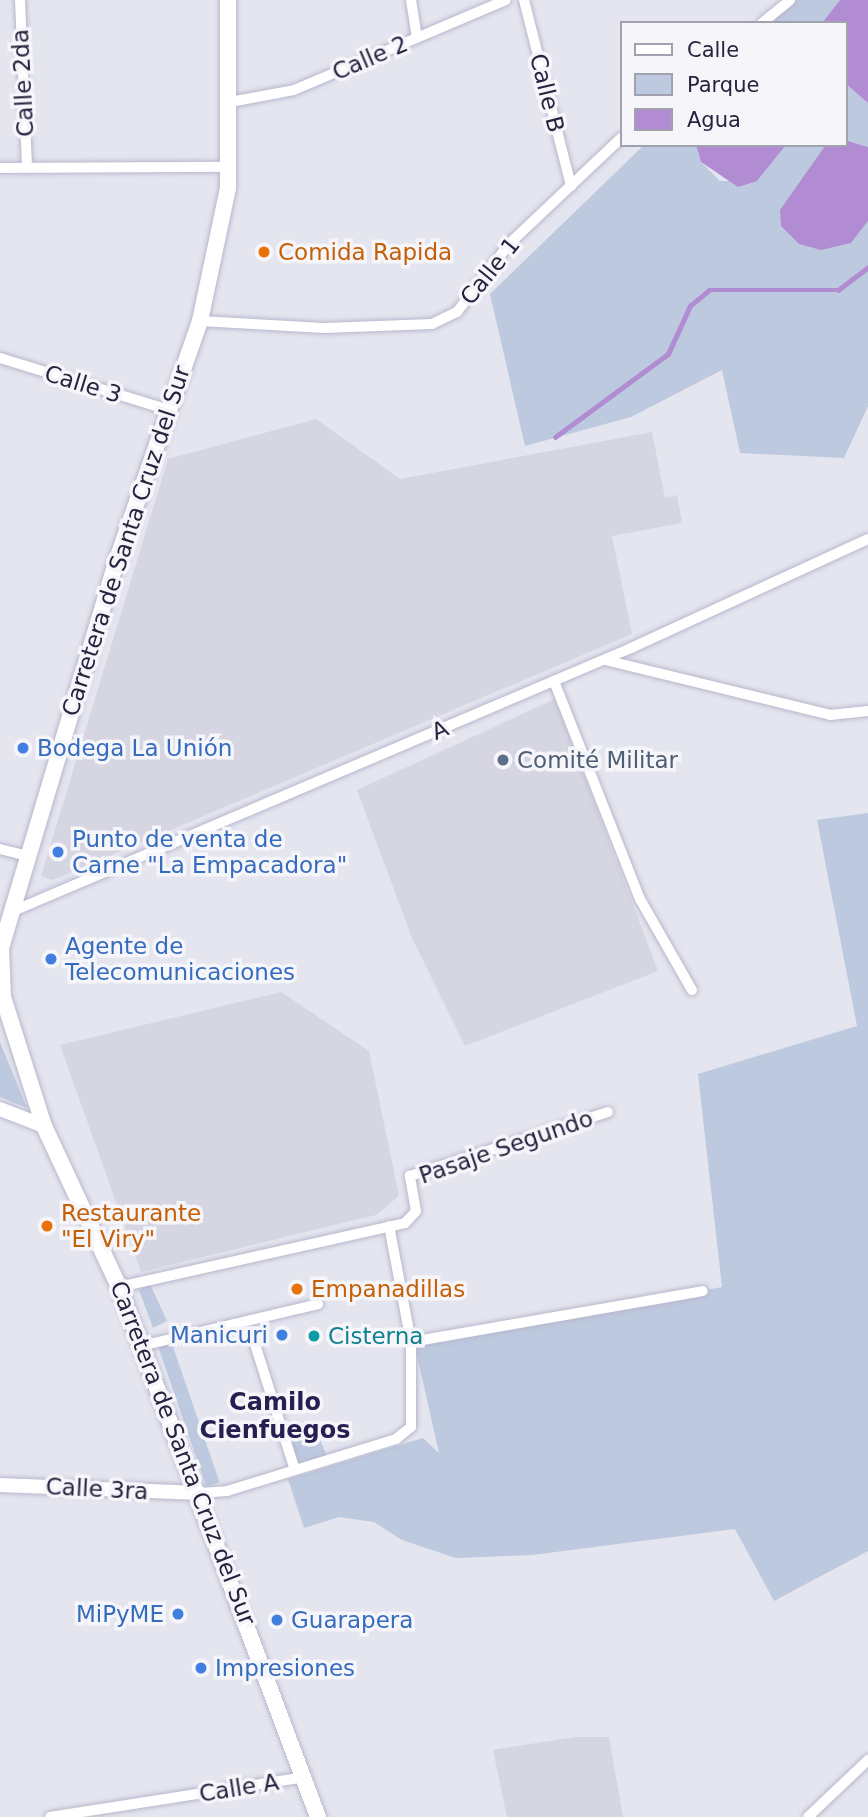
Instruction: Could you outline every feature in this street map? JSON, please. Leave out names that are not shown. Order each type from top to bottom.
[{"type":"main road","name":"Carretera de Santa Cruz del Sur","points":[[228,0],[229,167],[200,321],[166,409],[24,855],[1,948],[3,997],[44,1126],[118,1287],[200,1493],[318,1817]]},
{"type":"street","name":"Calle 2da","points":[[20,0],[27,167]]},
{"type":"street","points":[[411,0],[417,37]]},
{"type":"street","name":"Calle 2","points":[[230,102],[293,90],[506,0]]},
{"type":"street","name":"Calle B","points":[[524,0],[571,186]]},
{"type":"street","points":[[764,21],[790,0]]},
{"type":"street","name":"Calle 1","points":[[200,321],[324,328],[432,324],[457,312],[509,244],[620,139]]},
{"type":"street","points":[[0,168],[229,167]]},
{"type":"street","name":"Calle 3","points":[[0,358],[166,409]]},
{"type":"street","name":"A","points":[[8,914],[604,660],[868,539]]},
{"type":"street","points":[[604,660],[830,715],[868,711]]},
{"type":"street","points":[[554,681],[640,899],[692,990]]},
{"type":"street","points":[[0,849],[24,855]]},
{"type":"street","points":[[0,1109],[44,1126]]},
{"type":"street","name":"Pasaje Segundo","points":[[118,1287],[389,1226],[414,1218],[410,1176],[608,1112]]},
{"type":"street","points":[[389,1226],[411,1342],[703,1291]]},
{"type":"street","points":[[141,1346],[318,1304]]},
{"type":"street","points":[[254,1341],[295,1470]]},
{"type":"street","name":"Calle 3ra","points":[[0,1485],[200,1493],[295,1470],[396,1439],[411,1427],[411,1342]]},
{"type":"street","points":[[808,1817],[868,1760]]},
{"type":"street","name":"Calle A","points":[[50,1817],[304,1777]]},
{"type":"shaded area","points":[[316,419],[400,479],[652,432],[665,498],[677,495],[682,523],[612,536],[632,634],[53,880],[41,876],[168,459]]},
{"type":"shaded area","points":[[555,699],[658,971],[465,1046],[412,938],[357,790]]},
{"type":"shaded area","points":[[281,992],[369,1051],[399,1196],[376,1215],[141,1272],[60,1045]]},
{"type":"shaded area","points":[[575,1737],[609,1737],[623,1817],[507,1817],[493,1750]]},
{"type":"green space","points":[[794,0],[840,0],[824,21],[772,21]]},
{"type":"green space","points":[[847,85],[868,103],[868,147],[847,141]]},
{"type":"green space","points":[[642,147],[697,147],[701,162],[720,181],[757,181],[784,147],[827,147],[851,243],[868,221],[868,406],[844,458],[740,453],[722,370],[631,417],[525,446],[490,294]]},
{"type":"green space","points":[[868,813],[868,1551],[774,1601],[735,1529],[532,1555],[456,1558],[402,1540],[374,1522],[339,1517],[304,1528],[288,1479],[423,1438],[439,1453],[415,1347],[722,1287],[698,1074],[857,1026],[817,820]]},
{"type":"green space","points":[[0,1042],[27,1108],[0,1097]]},
{"type":"green space","points":[[150,1284],[167,1321],[153,1328],[139,1290]]},
{"type":"green space","points":[[171,1341],[220,1482],[206,1486],[158,1346]]},
{"type":"green space","points":[[315,1427],[328,1459],[298,1472],[284,1439]]},
{"type":"water","points":[[840,0],[868,0],[868,103],[847,85],[847,21],[824,21]]},
{"type":"water","points":[[847,141],[868,147],[868,221],[851,243],[821,250],[799,244],[781,226],[780,210],[824,147],[847,147]]},
{"type":"water","points":[[697,147],[784,147],[757,181],[738,187],[701,162]]},
{"type":"waterway","points":[[555,437],[668,354],[690,306],[709,290],[838,290],[868,267]]},
{"type":"place","name":"Comida Rapida","points":[[264,252]]},
{"type":"place","name":"Bodega La Unión","points":[[23,748]]},
{"type":"place","name":"Comité Militar","points":[[503,760]]},
{"type":"place","name":"Punto de venta de Carne \"La Empacadora\"","points":[[58,852]]},
{"type":"place","name":"Agente de Telecomunicaciones","points":[[51,959]]},
{"type":"place","name":"Restaurante \"El Viry\"","points":[[47,1226]]},
{"type":"place","name":"Empanadillas","points":[[297,1289]]},
{"type":"place","name":"Manicuri","points":[[282,1335]]},
{"type":"place","name":"Cisterna","points":[[314,1336]]},
{"type":"place","name":"MiPyME","points":[[178,1614]]},
{"type":"place","name":"Guarapera","points":[[277,1620]]},
{"type":"place","name":"Impresiones","points":[[201,1668]]},
{"type":"district","name":"Camilo Cienfuegos","points":[[275,1417]]}]
